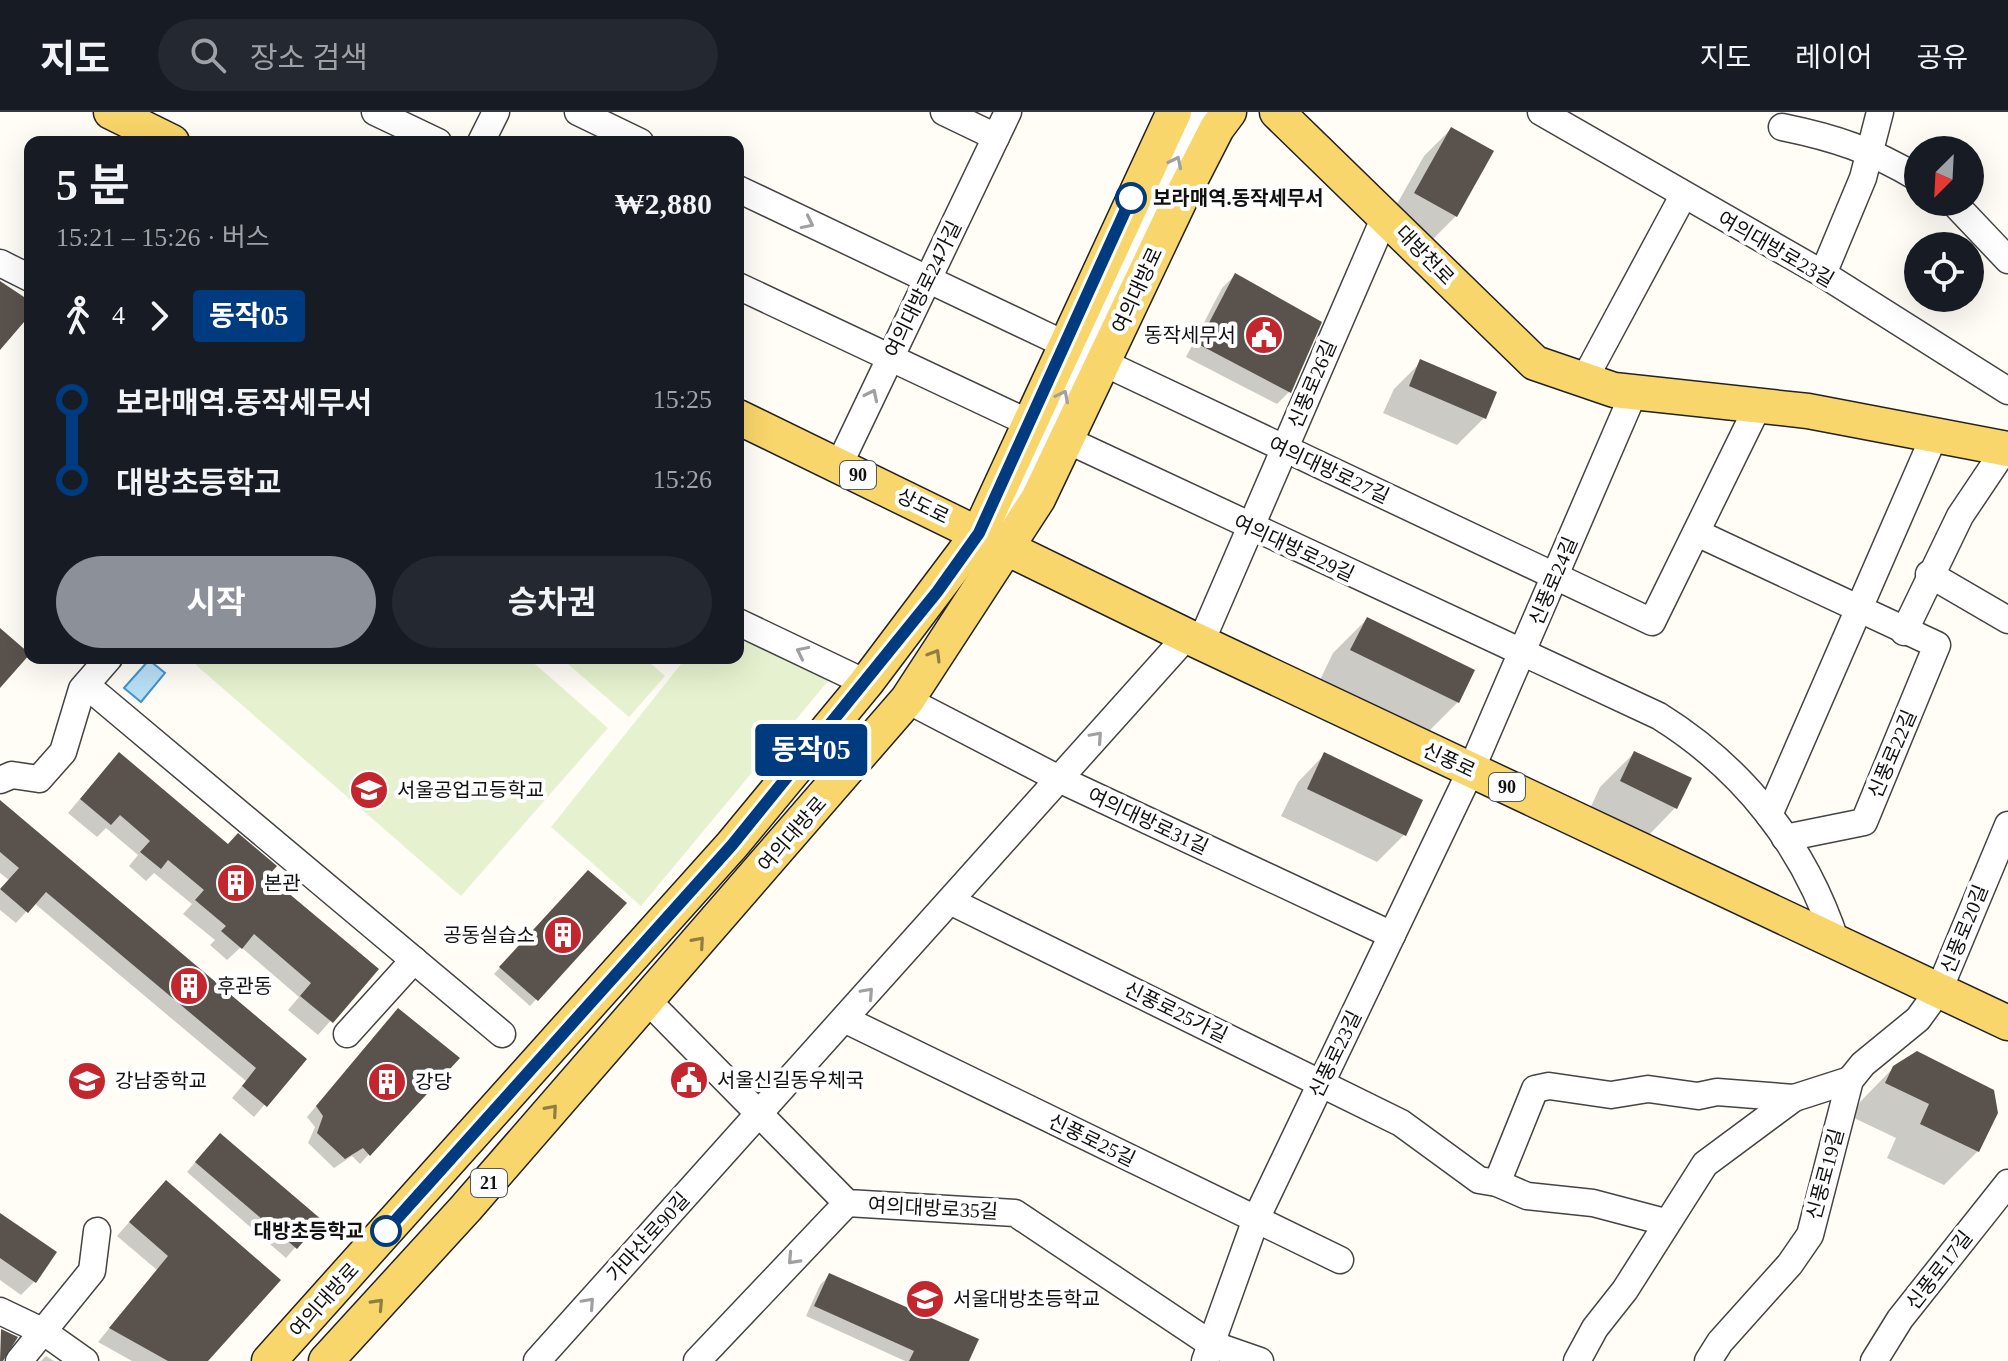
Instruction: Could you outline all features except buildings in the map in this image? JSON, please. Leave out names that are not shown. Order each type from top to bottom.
[{"type":"main road","points":[[111,112],[160,136]]},
{"type":"main road","name":"여의대방로","points":[[326,1361],[648,1001],[907,700],[951,629],[993,540],[1029,423],[1174,112]]},
{"type":"main road","name":"여의대방로","points":[[269,1361],[732,845],[866,683],[993,540],[1067,440],[1179,202],[1217,128],[1229,112]]},
{"type":"main road","name":"대방천로","points":[[1277,112],[1386,214],[1498,330],[1535,363],[1584,380],[1634,392],[1758,406],[1935,434],[2007,449]]},
{"type":"main road","name":"상도로","points":[[744,420],[993,540]]},
{"type":"main road","name":"신풍로","points":[[993,540],[1194,639],[2008,1023]]},
{"type":"street","points":[[375,112],[425,136]]},
{"type":"street","points":[[484,136],[496,112]]},
{"type":"street","points":[[578,112],[628,136]]},
{"type":"street","points":[[944,112],[996,137]]},
{"type":"street","name":"여의대방로24가길","points":[[839,465],[1008,112]]},
{"type":"street","points":[[993,540],[1182,151],[1206,112]]},
{"type":"street","name":"여의대방로23길","points":[[1541,112],[1823,274],[2008,391]]},
{"type":"street","points":[[1823,274],[1871,150],[1880,112]]},
{"type":"street","points":[[1782,127],[1834,137],[1871,150],[1904,170]]},
{"type":"street","points":[[744,192],[1064,344]]},
{"type":"street","points":[[1584,380],[1683,196]]},
{"type":"street","name":"신풍로26길","points":[[1194,639],[1250,528],[1386,214]]},
{"type":"street","points":[[1966,216],[2008,260]]},
{"type":"street","points":[[0,263],[24,275]]},
{"type":"street","points":[[744,289],[1029,423]]},
{"type":"street","name":"여의대방로27길","points":[[1102,362],[1555,577]]},
{"type":"street","name":"신풍로24길","points":[[1471,770],[1634,392]]},
{"type":"street","points":[[1555,577],[1652,622],[1758,406]]},
{"type":"street","points":[[1769,815],[1935,434]]},
{"type":"street","name":"여의대방로29길","points":[[1067,440],[1250,528],[1522,652]]},
{"type":"street","name":"대방천로","points":[[1904,632],[1929,574],[1960,516],[2007,449]]},
{"type":"street","points":[[1697,533],[1904,632]]},
{"type":"street","points":[[1929,574],[2008,620]]},
{"type":"street","points":[[744,625],[866,683]]},
{"type":"street","name":"신풍로22길","points":[[1785,838],[1864,822],[1937,645],[1904,632]]},
{"type":"street","points":[[759,1113],[1059,779],[1194,639]]},
{"type":"street","points":[[1522,652],[1659,716],[1692,736],[1722,760],[1769,815],[1810,875],[1836,942]]},
{"type":"street","points":[[0,780],[12,775],[39,779],[63,752],[86,685],[104,664]]},
{"type":"street","points":[[86,685],[502,1034]]},
{"type":"street","name":"여의대방로31길","points":[[907,700],[1059,779],[1392,935]]},
{"type":"street","name":"신풍로23길","points":[[1208,1352],[1256,1219],[1471,770]]},
{"type":"street","name":"신풍로20길","points":[[1939,990],[2008,825]]},
{"type":"street","name":"신풍로25가길","points":[[950,901],[1401,1123],[1479,1180],[1497,1183],[1527,1196],[1593,1203],[1665,1222]]},
{"type":"street","points":[[347,1034],[414,960]]},
{"type":"street","points":[[1577,1361],[1705,1164],[1794,1098],[1850,1080],[1863,1064],[1918,1019],[1939,990]]},
{"type":"street","name":"여의대방로35길","points":[[648,1001],[847,1203],[1015,1213],[1208,1352],[1260,1361]]},
{"type":"street","name":"신풍로25길","points":[[844,1019],[1340,1260]]},
{"type":"street","name":"신풍로19길","points":[[1708,1361],[1720,1342],[1790,1264],[1810,1235],[1850,1080]]},
{"type":"street","points":[[1497,1183],[1535,1089],[1549,1086],[1611,1095],[1648,1089],[1698,1096],[1717,1092],[1794,1098]]},
{"type":"street","name":"가마산로90길","points":[[537,1361],[759,1113]]},
{"type":"street","name":"신풍로17길","points":[[1874,1361],[1900,1319],[2008,1183]]},
{"type":"street","points":[[697,1361],[847,1203]]},
{"type":"street","points":[[19,1361],[92,1271],[97,1231]]},
{"type":"street","points":[[0,1311],[44,1332],[85,1361]]},
{"type":"green space","points":[[744,634],[833,675],[641,906],[551,827],[681,664],[744,664]]},
{"type":"green space","points":[[535,664],[608,728],[461,896],[196,665]]},
{"type":"green space","points":[[568,664],[651,664],[665,676],[629,717]]},
{"type":"water","points":[[145,664],[154,664],[165,673],[141,702],[124,688]]},
{"type":"bus line","name":"동작05","points":[[386,1231],[732,845],[937,592],[979,533],[1131,198]]},
{"type":"place","name":"보라매역.동작세무서","points":[[1131,198]]},
{"type":"place","name":"동작세무서","points":[[1264,335]]},
{"type":"place","name":"서울공업고등학교","points":[[369,790]]},
{"type":"place","name":"본관","points":[[236,883]]},
{"type":"place","name":"공동실습소","points":[[563,935]]},
{"type":"place","name":"후관동","points":[[189,986]]},
{"type":"place","name":"서울신길동우체국","points":[[689,1080]]},
{"type":"place","name":"강남중학교","points":[[87,1081]]},
{"type":"place","name":"강당","points":[[387,1082]]},
{"type":"place","name":"대방초등학교","points":[[386,1231]]},
{"type":"place","name":"서울대방초등학교","points":[[925,1299]]}]
